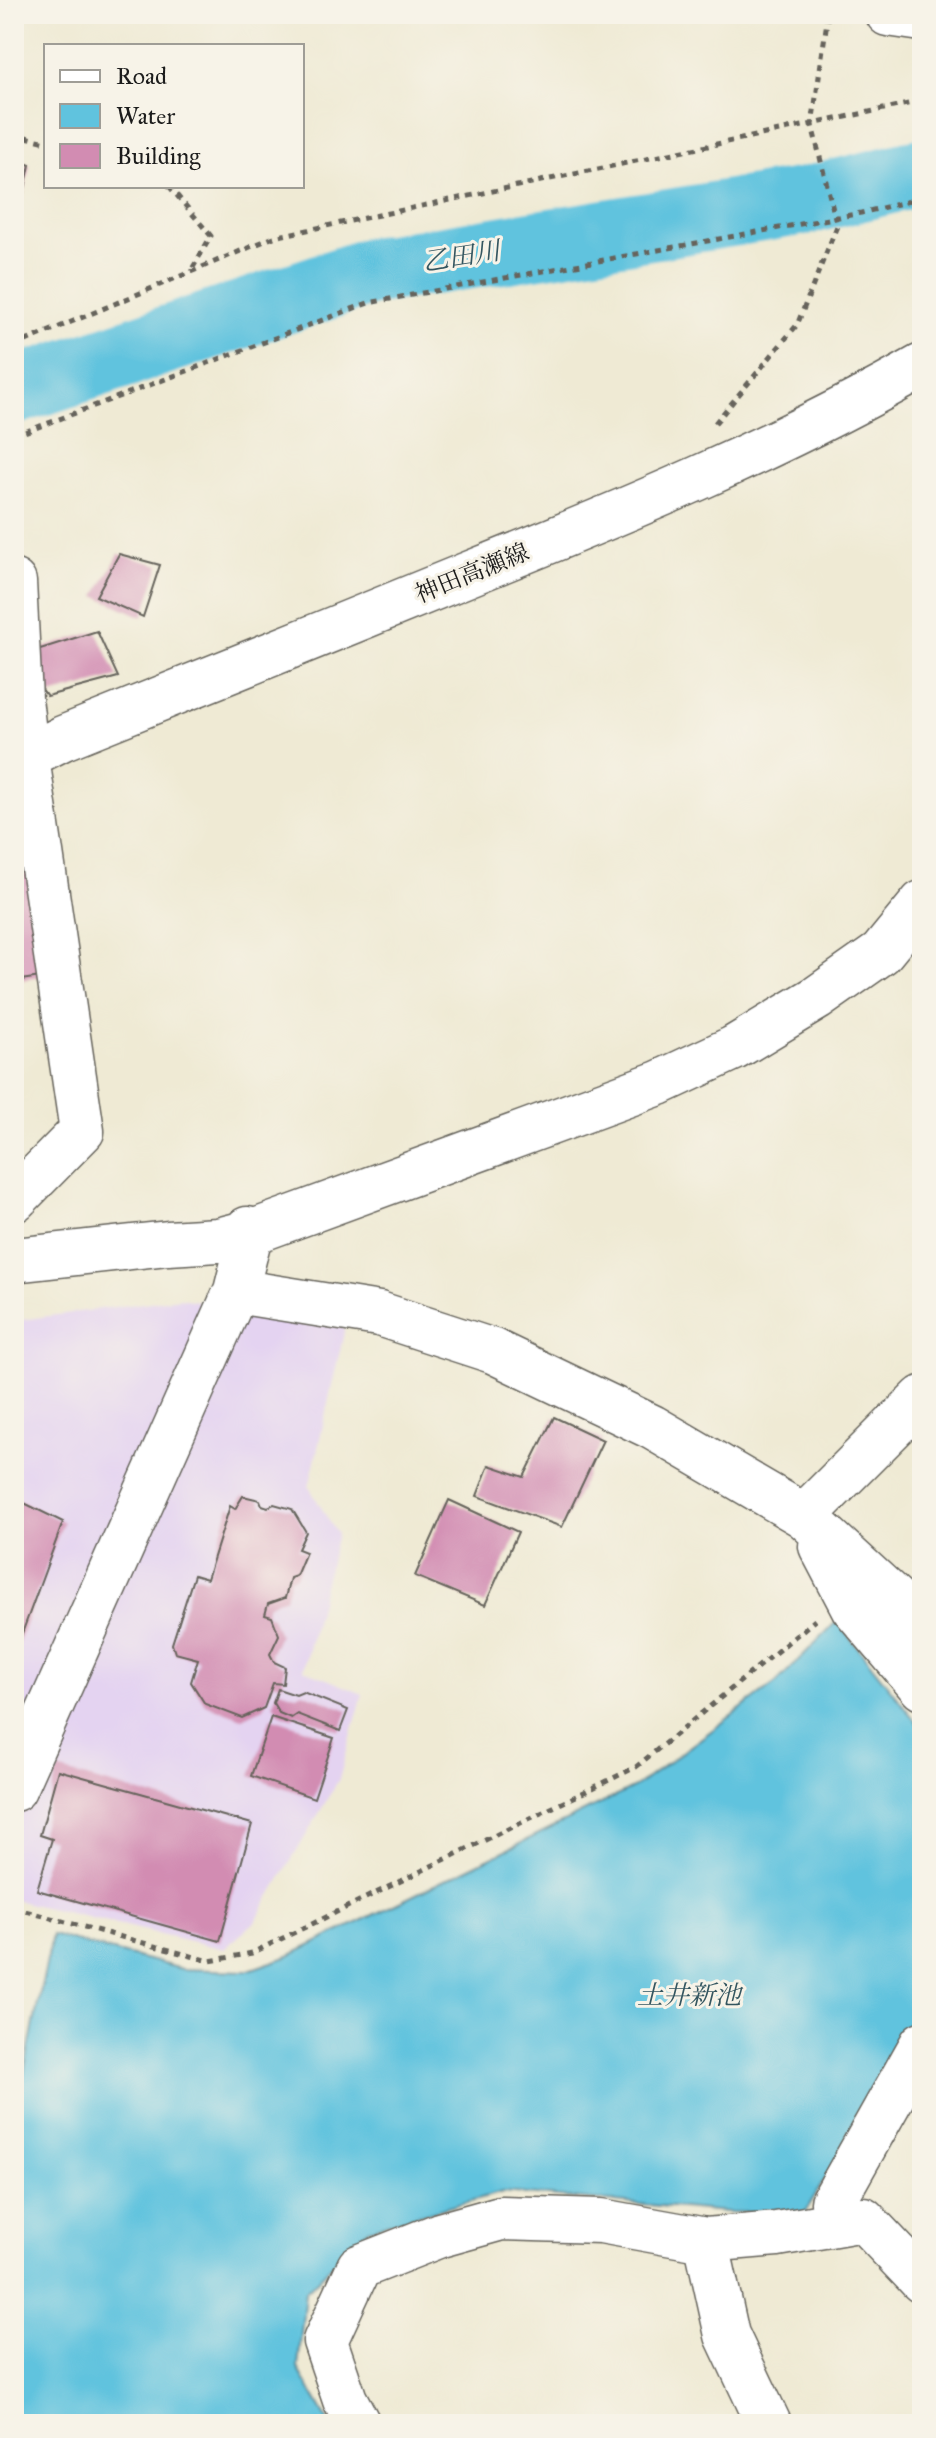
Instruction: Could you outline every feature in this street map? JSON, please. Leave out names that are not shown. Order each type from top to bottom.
[{"type":"street","points":[[888,14],[922,19]]},
{"type":"street","name":"神田高瀬線","points":[[21,760],[63,738],[703,477],[880,390],[922,366]]},
{"type":"street","points":[[14,582],[21,760],[82,1131],[14,1200]]},
{"type":"street","points":[[14,1260],[122,1247],[218,1240],[659,1083],[734,1048],[817,998],[881,953],[922,903]]},
{"type":"street","points":[[14,1228],[249,1230]]},
{"type":"street","points":[[14,1789],[236,1291],[249,1230]]},
{"type":"street","points":[[236,1291],[379,1314],[493,1351],[652,1427],[804,1516],[922,1624]]},
{"type":"street","points":[[804,1516],[922,1398]]},
{"type":"street","points":[[804,1516],[853,1607],[922,1688]]},
{"type":"street","points":[[834,2224],[833,2202],[922,2044]]},
{"type":"street","points":[[358,2424],[345,2400],[325,2341],[359,2267],[440,2235],[501,2218],[601,2221],[706,2240],[777,2234],[863,2219],[922,2281]]},
{"type":"street","points":[[706,2240],[727,2335],[769,2424]]},
{"type":"path","points":[[711,429],[797,325],[837,226],[812,125],[828,14]]},
{"type":"path","points":[[14,346],[274,237],[922,101]]},
{"type":"path","points":[[14,134],[44,142]]},
{"type":"path","points":[[171,188],[211,236],[190,272]]},
{"type":"path","points":[[14,436],[368,303],[861,213],[922,198]]},
{"type":"path","points":[[14,1908],[210,1961],[252,1953],[636,1767],[847,1594]]},
{"type":"shaded area","points":[[180,1298],[345,1328],[309,1487],[337,1534],[303,1669],[363,1694],[339,1779],[256,1921],[224,1949],[14,1900],[14,1321]]},
{"type":"water","name":"土井新池","points":[[837,1621],[922,1729],[922,2018],[804,2214],[726,2212],[503,2192],[368,2229],[305,2292],[298,2368],[330,2424],[14,2424],[14,2122],[52,1935],[182,1969],[246,1971],[289,1956],[635,1787],[776,1683]]},
{"type":"building","points":[[14,159],[30,165],[18,221],[14,219]]},
{"type":"building","points":[[119,554],[160,565],[143,617],[96,596]]},
{"type":"building","points":[[97,631],[118,677],[47,696],[18,656]]},
{"type":"building","points":[[25,848],[41,977],[14,981],[14,849]]},
{"type":"building","points":[[554,1417],[603,1440],[562,1527],[477,1496],[489,1465],[524,1477]]},
{"type":"building","points":[[243,1496],[260,1500],[262,1505],[268,1507],[274,1504],[292,1509],[306,1532],[298,1549],[306,1552],[296,1576],[290,1578],[285,1598],[268,1604],[265,1615],[272,1617],[279,1635],[270,1654],[274,1662],[285,1667],[283,1684],[273,1683],[264,1708],[242,1718],[205,1704],[191,1682],[198,1659],[175,1653],[172,1644],[194,1575],[207,1579],[230,1506],[235,1509]]},
{"type":"building","points":[[14,1498],[63,1522],[14,1655]]},
{"type":"building","points":[[449,1500],[518,1532],[485,1605],[415,1576]]},
{"type":"building","points":[[278,1689],[296,1695],[303,1692],[348,1710],[340,1731],[297,1714],[291,1718],[279,1713],[273,1703]]},
{"type":"building","points":[[271,1717],[334,1738],[314,1798],[251,1776]]},
{"type":"building","points":[[58,1770],[252,1824],[220,1941],[37,1890],[52,1839],[40,1835]]},
{"type":"waterway","name":"乙田川","points":[[14,391],[371,271],[805,201],[922,172]]}]
